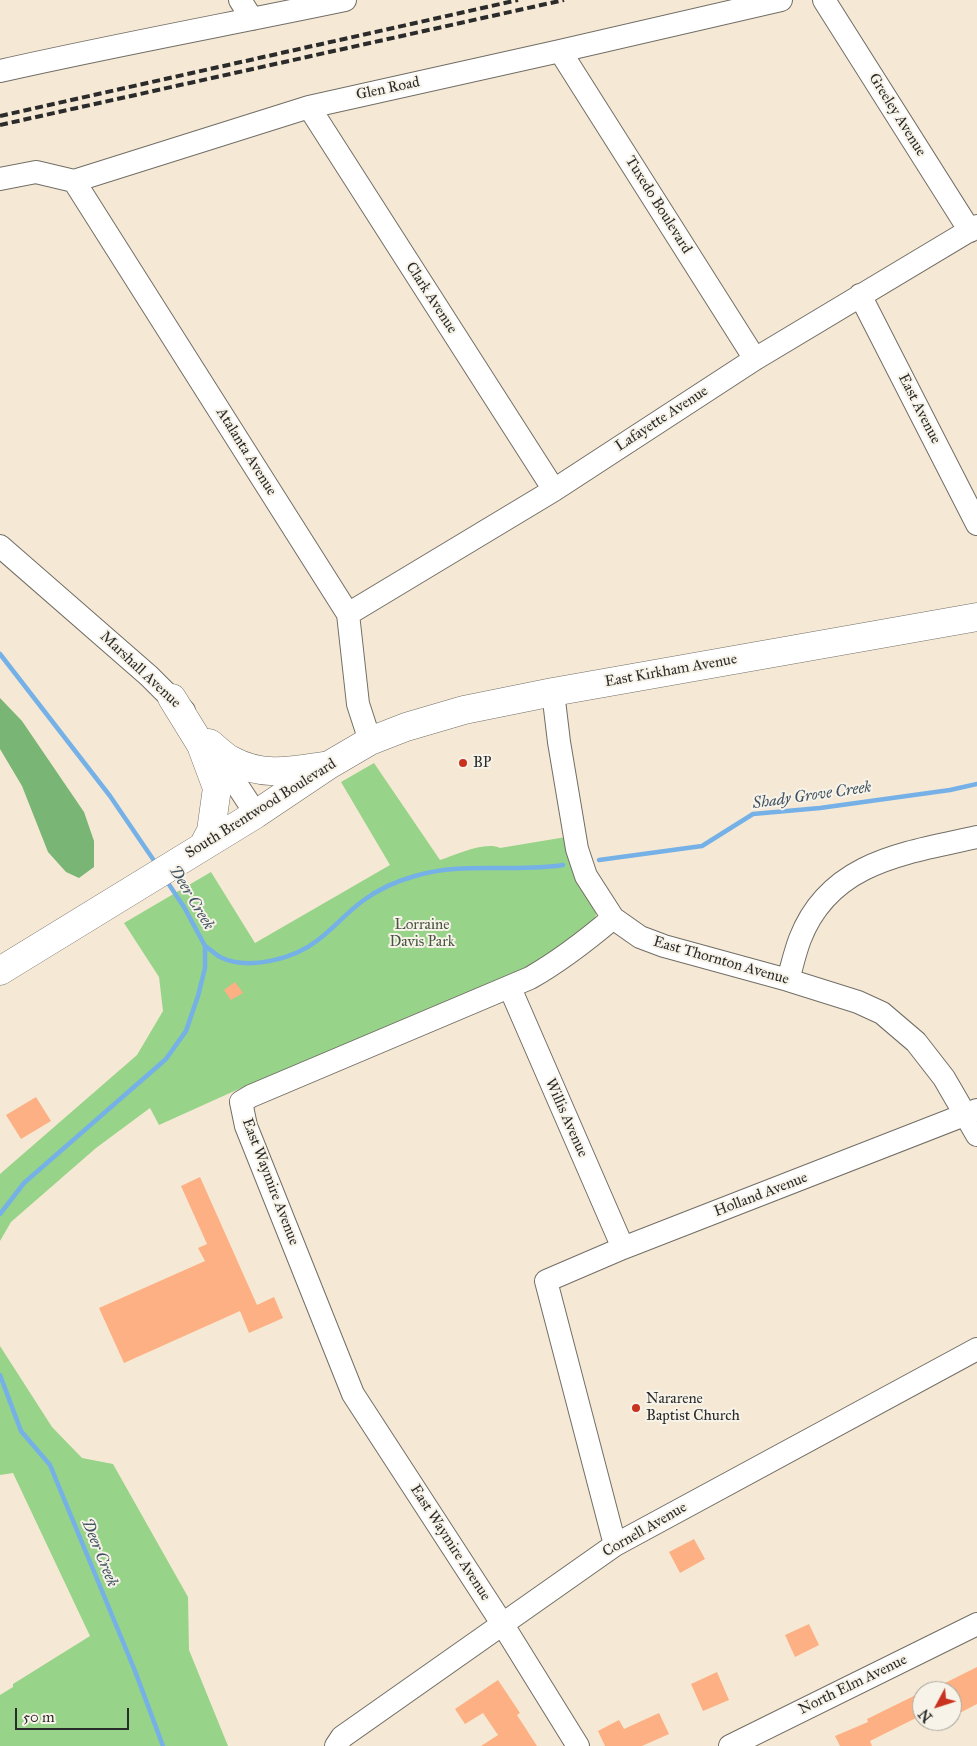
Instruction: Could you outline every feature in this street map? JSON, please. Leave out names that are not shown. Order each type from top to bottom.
[{"type":"main road","name":"East Kirkham Avenue","points":[[370,742],[406,727],[464,710],[552,692],[977,617]]},
{"type":"main road","points":[[172,698],[200,745],[217,788],[210,831],[194,852]]},
{"type":"main road","name":"South Brentwood Boulevard","points":[[0,971],[256,814],[329,765],[370,742]]},
{"type":"main road","points":[[209,743],[230,760],[258,770],[280,772],[329,765]]},
{"type":"street","points":[[240,0],[252,19]]},
{"type":"street","points":[[1,70],[185,31],[345,0]]},
{"type":"street","name":"Glen Road","points":[[74,181],[309,107],[781,0]]},
{"type":"street","name":"Greeley Avenue","points":[[824,0],[973,228]]},
{"type":"street","name":"Tuxedo Boulevard","points":[[560,51],[755,359]]},
{"type":"street","name":"Clark Avenue","points":[[309,107],[554,490]]},
{"type":"street","points":[[0,179],[36,172],[74,181]]},
{"type":"street","name":"Atalanta Avenue","points":[[74,181],[348,614],[358,704],[370,742]]},
{"type":"street","name":"Lafayette Avenue","points":[[348,614],[554,490],[755,359],[973,228]]},
{"type":"street","name":"East Avenue","points":[[860,295],[977,524]]},
{"type":"street","name":"Marshall Avenue","points":[[0,546],[150,676],[172,698],[209,743],[256,814]]},
{"type":"street","name":"East Thornton Avenue","points":[[552,692],[577,849],[586,876],[613,918],[640,937],[664,946],[788,980],[858,1002],[882,1013],[916,1042],[972,1112],[977,1135]]},
{"type":"street","points":[[788,980],[800,938],[812,915],[823,899],[842,882],[868,866],[900,854],[977,837]]},
{"type":"street","name":"East Waymire Avenue","points":[[503,1624],[353,1394],[246,1126],[242,1102],[251,1096],[510,988],[553,965],[613,918]]},
{"type":"street","name":"Willis Avenue","points":[[510,988],[624,1248]]},
{"type":"street","name":"Holland Avenue","points":[[615,1545],[546,1281],[624,1248],[972,1112]]},
{"type":"street","name":"Cornell Avenue","points":[[336,1746],[342,1737],[615,1545],[977,1349]]},
{"type":"street","points":[[503,1624],[578,1746]]},
{"type":"street","name":"North Elm Avenue","points":[[730,1746],[977,1624]]},
{"type":"green space","points":[[0,698],[22,721],[84,812],[94,841],[94,867],[79,878],[66,872],[48,852],[22,786],[0,749]]},
{"type":"green space","name":"Lorraine Davis Park","points":[[374,763],[440,860],[479,847],[494,846],[500,848],[566,837],[596,913],[595,920],[552,957],[263,1081],[241,1088],[159,1125],[150,1108],[96,1148],[11,1222],[0,1241],[0,1174],[137,1055],[163,1011],[159,977],[124,923],[211,872],[255,943],[390,865],[341,782]]},
{"type":"green space","points":[[0,1346],[52,1427],[82,1458],[113,1464],[188,1597],[189,1650],[228,1746],[0,1746],[0,1695],[13,1687],[13,1684],[90,1636],[13,1473],[0,1475]]},
{"type":"building","points":[[235,982],[243,993],[231,1000],[224,990]]},
{"type":"building","points":[[36,1097],[51,1121],[21,1139],[6,1115]]},
{"type":"building","points":[[200,1177],[257,1305],[274,1297],[283,1318],[249,1333],[240,1311],[124,1363],[99,1308],[205,1261],[198,1248],[207,1244],[181,1186]]},
{"type":"building","points":[[694,1539],[705,1559],[680,1573],[669,1552]]},
{"type":"building","points":[[809,1624],[819,1645],[795,1657],[785,1635]]},
{"type":"building","points":[[977,1667],[977,1704],[962,1712],[962,1681],[949,1681]]},
{"type":"building","points":[[717,1672],[729,1700],[703,1711],[691,1684]]},
{"type":"building","points":[[498,1680],[520,1713],[517,1715],[537,1746],[481,1746],[498,1735],[483,1713],[465,1724],[455,1709]]},
{"type":"building","points":[[912,1697],[912,1720],[870,1741],[872,1746],[840,1746],[835,1736],[868,1722],[867,1719]]},
{"type":"building","points":[[659,1713],[669,1734],[642,1746],[605,1746],[598,1731],[619,1720],[624,1729]]},
{"type":"waterway","name":"Deer Creek","points":[[0,654],[110,796],[157,865]]},
{"type":"waterway","name":"Shady Grove Creek","points":[[599,860],[702,846],[753,814],[820,808],[950,790],[977,784]]},
{"type":"waterway","name":"Shady Grove Creek","points":[[205,946],[220,957],[231,961],[244,963],[270,961],[308,947],[370,896],[408,878],[451,869],[526,868],[563,865]]},
{"type":"waterway","name":"Deer Creek","points":[[0,1214],[24,1183],[166,1059],[186,1031],[205,968],[205,946],[184,907],[166,880]]},
{"type":"waterway","name":"Deer Creek","points":[[0,1375],[21,1431],[50,1465],[135,1671],[163,1746]]},
{"type":"railway","points":[[0,116],[518,0]]},
{"type":"railway","points":[[0,125],[564,0]]},
{"type":"place","name":"BP","points":[[463,763]]},
{"type":"place","name":"Nararene Baptist Church","points":[[636,1408]]}]
